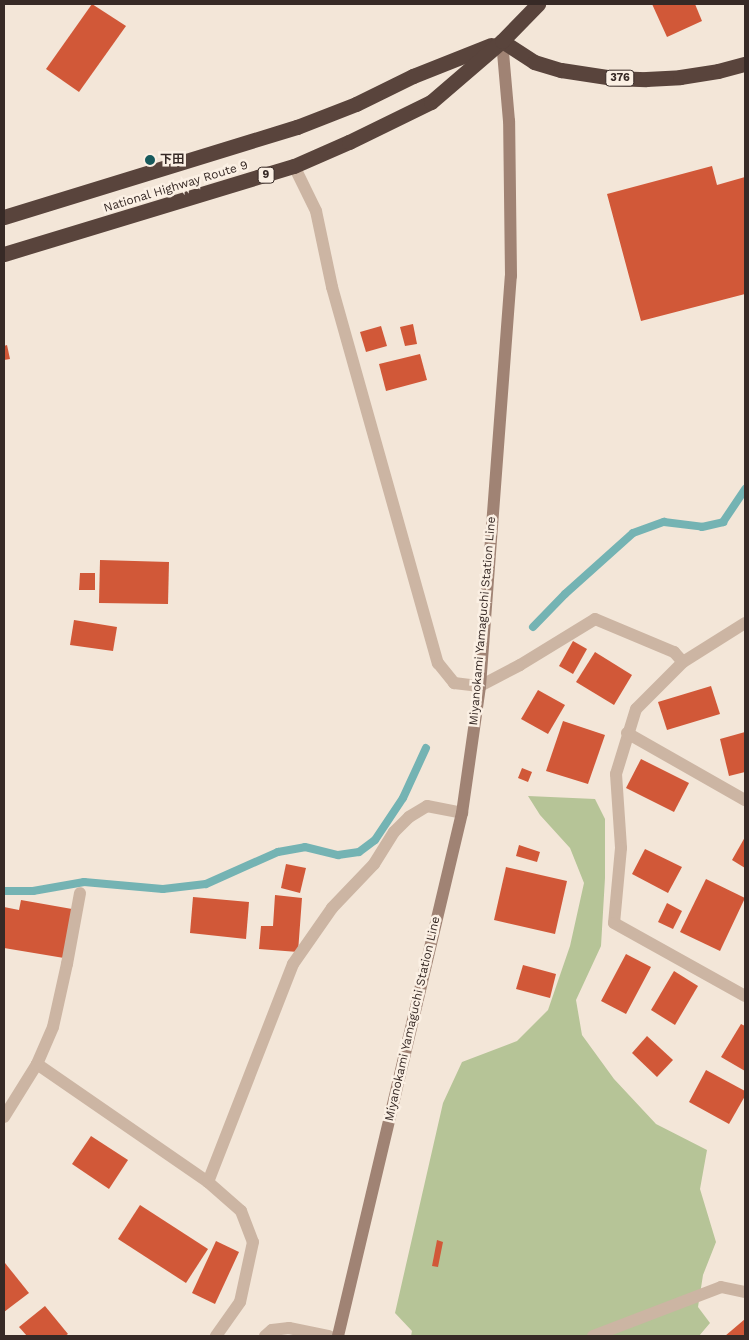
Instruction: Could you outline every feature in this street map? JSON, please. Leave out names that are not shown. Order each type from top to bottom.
[{"type":"highway","name":"National Highway Route 9","points":[[4,254],[294,166],[431,102],[502,41],[538,4]]},
{"type":"highway","name":"National Highway Route 9","points":[[4,217],[297,127],[356,104],[413,76],[502,41]]},
{"type":"highway","name":"376","points":[[502,41],[534,62],[561,70],[613,78],[680,77],[718,71],[745,64]]},
{"type":"main road","name":"Miyanokami Yamaguchi Station Line","points":[[338,1336],[462,813],[480,686],[510,276],[509,121],[502,41]]},
{"type":"street","points":[[294,166],[316,211],[332,287],[438,663],[454,682],[480,686],[595,619],[674,652],[683,662]]},
{"type":"street","points":[[745,623],[683,662],[636,709],[627,733],[616,774],[621,848],[614,923],[745,996]]},
{"type":"street","points":[[627,733],[745,800]]},
{"type":"street","points":[[208,1182],[293,964],[332,908],[374,864],[394,832],[409,817],[427,806],[462,813]]},
{"type":"street","points":[[4,1117],[37,1064],[53,1027],[80,893]]},
{"type":"street","points":[[37,1064],[208,1182],[241,1211],[253,1242],[240,1302],[216,1336]]},
{"type":"street","points":[[593,1336],[721,1287],[745,1292]]},
{"type":"street","points":[[265,1336],[272,1330],[289,1328],[329,1336]]},
{"type":"green space","points":[[528,796],[595,799],[605,819],[605,878],[601,946],[576,1000],[582,1035],[614,1079],[656,1124],[707,1150],[700,1189],[716,1242],[703,1275],[698,1307],[710,1323],[699,1336],[411,1336],[412,1331],[395,1313],[443,1103],[462,1062],[517,1041],[548,1010],[570,946],[584,883],[570,848],[540,815]]},
{"type":"building","points":[[92,4],[126,26],[79,92],[46,69]]},
{"type":"building","points":[[652,4],[695,4],[702,21],[667,37]]},
{"type":"building","points":[[712,166],[717,185],[745,177],[745,294],[641,321],[607,194]]},
{"type":"building","points":[[413,324],[417,344],[405,346],[400,327]]},
{"type":"building","points":[[381,326],[387,346],[366,352],[360,332]]},
{"type":"building","points":[[7,345],[10,359],[4,360],[4,346]]},
{"type":"building","points":[[420,354],[427,380],[386,391],[379,364]]},
{"type":"building","points":[[100,560],[169,562],[168,604],[99,603]]},
{"type":"building","points":[[80,573],[95,573],[95,590],[79,590]]},
{"type":"building","points":[[74,620],[117,627],[113,651],[70,645]]},
{"type":"building","points":[[573,641],[587,649],[573,674],[559,666]]},
{"type":"building","points":[[595,652],[632,675],[614,705],[576,682]]},
{"type":"building","points":[[711,686],[720,714],[667,730],[658,702]]},
{"type":"building","points":[[538,690],[565,705],[548,734],[521,719]]},
{"type":"building","points":[[563,721],[605,735],[588,784],[546,771]]},
{"type":"building","points":[[745,732],[745,772],[729,776],[720,739]]},
{"type":"building","points":[[641,759],[689,783],[674,812],[626,788]]},
{"type":"building","points":[[522,768],[532,772],[528,782],[518,778]]},
{"type":"building","points":[[745,837],[745,868],[732,860]]},
{"type":"building","points":[[519,845],[540,852],[537,862],[516,856]]},
{"type":"building","points":[[645,849],[682,867],[668,893],[632,874]]},
{"type":"building","points":[[286,864],[306,868],[300,893],[281,888]]},
{"type":"building","points":[[506,867],[567,881],[555,934],[494,920]]},
{"type":"building","points":[[706,879],[745,898],[720,951],[680,932]]},
{"type":"building","points":[[275,895],[302,898],[298,952],[259,949],[261,926],[273,926]]},
{"type":"building","points":[[193,897],[249,902],[246,939],[190,933]]},
{"type":"building","points":[[21,900],[72,909],[64,958],[4,948],[4,907],[19,910]]},
{"type":"building","points":[[667,903],[682,911],[673,929],[658,922]]},
{"type":"building","points":[[626,954],[651,967],[626,1014],[601,1001]]},
{"type":"building","points":[[523,965],[556,974],[550,998],[516,989]]},
{"type":"building","points":[[674,971],[698,986],[675,1025],[651,1010]]},
{"type":"building","points":[[741,1024],[745,1026],[745,1071],[721,1057]]},
{"type":"building","points":[[647,1036],[673,1060],[657,1077],[632,1053]]},
{"type":"building","points":[[706,1070],[745,1091],[745,1096],[729,1124],[689,1102]]},
{"type":"building","points":[[91,1136],[128,1160],[109,1189],[72,1164]]},
{"type":"building","points":[[140,1205],[208,1249],[186,1283],[118,1239]]},
{"type":"building","points":[[437,1240],[443,1242],[438,1267],[432,1266]]},
{"type":"building","points":[[216,1241],[239,1252],[215,1304],[192,1293]]},
{"type":"building","points":[[4,1264],[29,1293],[4,1312]]},
{"type":"building","points":[[45,1306],[68,1334],[65,1336],[27,1336],[19,1327]]},
{"type":"building","points":[[745,1319],[745,1336],[725,1336]]},
{"type":"waterway","points":[[533,627],[565,594],[633,533],[664,522],[702,527],[723,522],[745,489]]},
{"type":"waterway","points":[[4,891],[33,891],[84,882],[163,889],[206,884],[278,852],[305,847],[338,855],[359,852],[375,840],[403,798],[426,748]]},
{"type":"place","name":"下田","points":[[150,160]]}]
